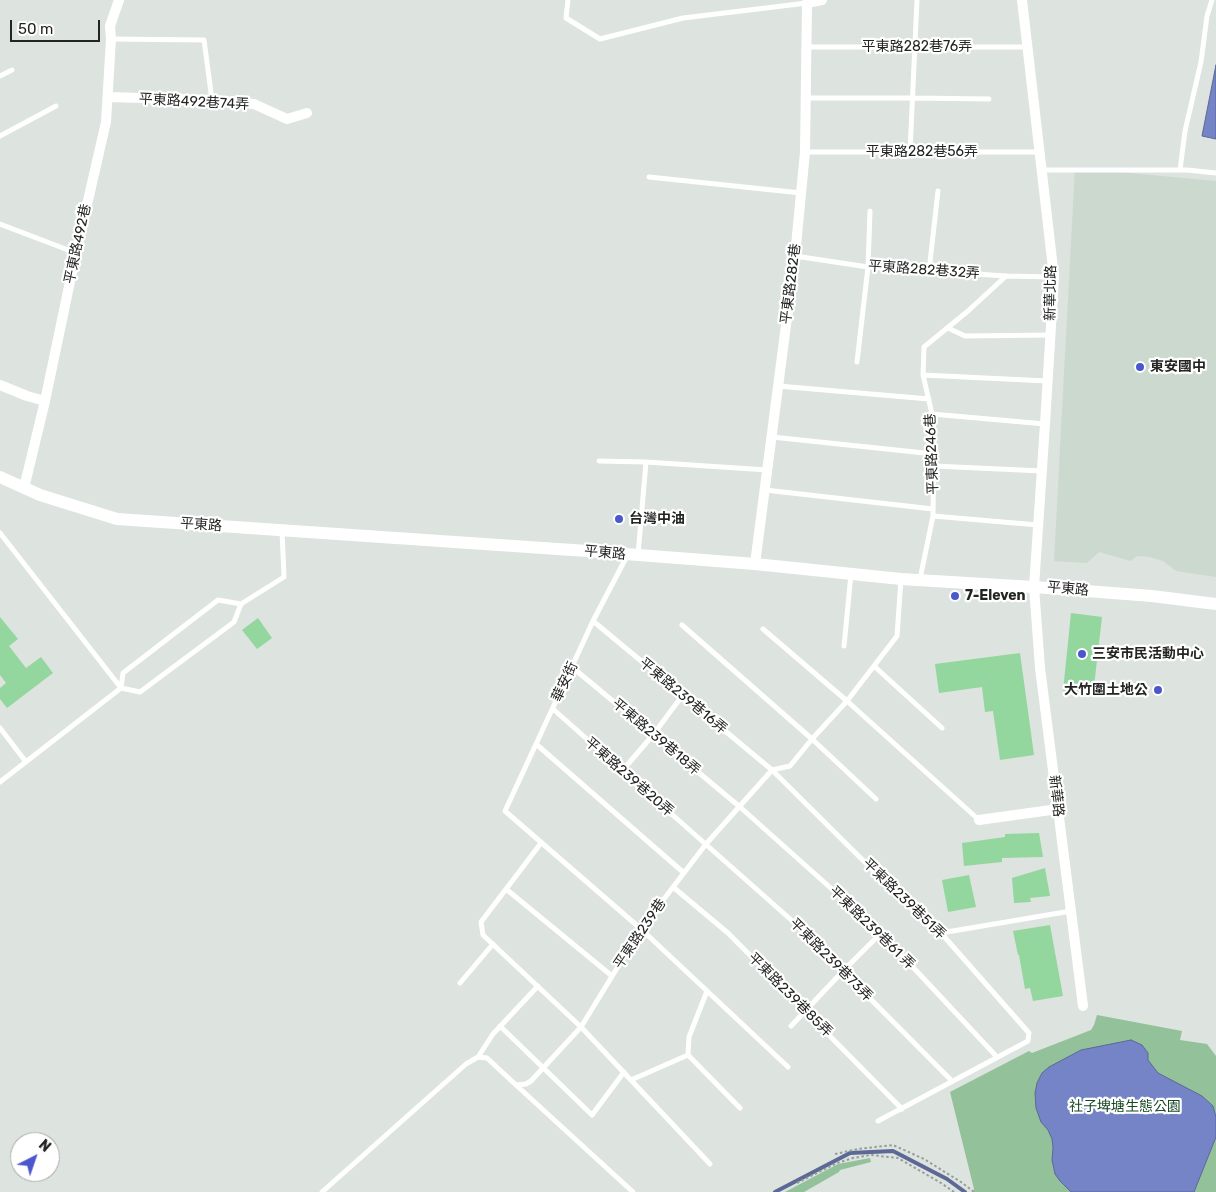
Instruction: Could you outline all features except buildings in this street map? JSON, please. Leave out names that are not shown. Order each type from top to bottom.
[{"type":"street","name":"平東路492巷","points":[[24,488],[106,122],[111,39],[110,26],[119,0]]},
{"type":"street","points":[[807,3],[822,0]]},
{"type":"street","name":"新華北路","points":[[1022,0],[1054,277],[1034,587]]},
{"type":"street","name":"平東路282巷","points":[[755,564],[795,256],[805,152],[807,3]]},
{"type":"street","name":"平東路492巷74弄","points":[[108,98],[212,100],[254,104],[286,119],[307,113]]},
{"type":"street","points":[[0,385],[45,401]]},
{"type":"street","name":"平東路","points":[[0,477],[40,495],[118,519],[755,564],[901,579],[1152,596],[1216,604]]},
{"type":"street","name":"新華路","points":[[1034,587],[1040,668],[1083,1006]]},
{"type":"street","points":[[979,820],[1058,810]]},
{"type":"lane","points":[[568,0],[566,18],[600,39],[683,18],[807,3]]},
{"type":"lane","points":[[910,152],[917,0]]},
{"type":"lane","points":[[1180,170],[1185,131],[1201,62],[1212,0]]},
{"type":"lane","points":[[111,39],[204,40],[212,100]]},
{"type":"lane","name":"平東路282巷76弄","points":[[807,47],[1027,47]]},
{"type":"lane","points":[[0,76],[12,70]]},
{"type":"lane","points":[[806,98],[989,99]]},
{"type":"lane","points":[[0,136],[56,106]]},
{"type":"lane","name":"平東路282巷56弄","points":[[805,152],[1040,152]]},
{"type":"lane","points":[[1042,170],[1180,170],[1216,172]]},
{"type":"lane","points":[[649,176],[801,194]]},
{"type":"lane","points":[[929,271],[938,191]]},
{"type":"lane","points":[[857,362],[868,267],[870,211]]},
{"type":"lane","points":[[0,224],[76,253]]},
{"type":"lane","name":"平東路282巷32弄","points":[[795,256],[868,267],[1006,276],[1054,277]]},
{"type":"lane","name":"平東路246巷","points":[[920,579],[933,516],[934,466],[932,414],[923,375],[924,347],[968,311],[1006,276]]},
{"type":"lane","points":[[948,328],[965,336],[1050,335]]},
{"type":"lane","points":[[923,375],[1048,381]]},
{"type":"lane","points":[[778,386],[929,399]]},
{"type":"lane","points":[[932,414],[1045,424]]},
{"type":"lane","points":[[772,437],[934,454]]},
{"type":"lane","points":[[599,461],[646,462],[767,470]]},
{"type":"lane","points":[[633,555],[646,462]]},
{"type":"lane","points":[[934,466],[1042,471]]},
{"type":"lane","points":[[765,490],[933,508]]},
{"type":"lane","points":[[933,516],[1038,525]]},
{"type":"lane","points":[[0,533],[121,688],[140,692],[234,622],[241,604],[284,577],[282,530]]},
{"type":"lane","name":"華安街","points":[[542,843],[505,811],[593,621],[633,555]]},
{"type":"lane","points":[[844,646],[852,574]]},
{"type":"lane","name":"平東路239巷","points":[[516,1085],[532,1081],[581,1027],[641,930],[706,844],[772,770],[790,766],[847,701],[897,636],[901,579]]},
{"type":"lane","points":[[0,782],[121,688],[123,673],[218,600],[241,604]]},
{"type":"lane","name":"平東路239巷16弄","points":[[593,621],[772,770]]},
{"type":"lane","points":[[682,625],[812,739],[876,799]]},
{"type":"lane","points":[[763,629],[847,701],[979,820]]},
{"type":"lane","points":[[874,666],[942,728]]},
{"type":"lane","name":"平東路239巷18弄","points":[[572,667],[740,807]]},
{"type":"lane","points":[[622,770],[653,735],[682,696]]},
{"type":"lane","name":"平東路239巷20弄","points":[[552,709],[706,844]]},
{"type":"lane","points":[[0,728],[26,762]]},
{"type":"lane","points":[[536,744],[684,872]]},
{"type":"lane","name":"平東路239巷51弄","points":[[772,770],[920,916],[941,933],[1029,1033],[1028,1040],[998,1057]]},
{"type":"lane","name":"平東路239巷61 弄","points":[[740,807],[881,933],[998,1057]]},
{"type":"lane","points":[[710,1164],[581,1027],[483,935],[481,922],[542,843],[641,930],[788,1067]]},
{"type":"lane","name":"平東路239巷73弄","points":[[706,844],[798,926],[952,1081]]},
{"type":"lane","name":"平東路239巷85弄","points":[[673,887],[728,933],[902,1109]]},
{"type":"lane","points":[[506,889],[612,976]]},
{"type":"lane","points":[[941,933],[1071,911]]},
{"type":"lane","points":[[791,1026],[881,933]]},
{"type":"lane","points":[[460,983],[493,944]]},
{"type":"lane","points":[[322,1192],[466,1064],[478,1057],[493,1034],[538,986]]},
{"type":"lane","points":[[707,991],[689,1037],[688,1054],[740,1108]]},
{"type":"lane","points":[[500,1026],[592,1115],[624,1072]]},
{"type":"lane","points":[[631,1080],[688,1054]]},
{"type":"lane","points":[[478,1057],[487,1058],[633,1192]]},
{"type":"lane","points":[[878,1121],[998,1057]]},
{"type":"path","points":[[835,1154],[893,1145],[924,1159],[974,1192]]},
{"type":"path","points":[[797,1183],[836,1163],[871,1155],[898,1158],[941,1182],[954,1192]]},
{"type":"shaded area","name":"東安國中","points":[[1075,168],[1216,181],[1216,577],[1176,571],[1163,561],[1150,557],[1137,556],[1131,561],[1099,552],[1087,563],[1054,561]]},
{"type":"green space","name":"社子埤塘生態公園","points":[[1097,1015],[1182,1031],[1180,1040],[1207,1044],[1216,1056],[1216,1192],[973,1192],[974,1189],[950,1092],[1029,1051],[1032,1053],[1091,1030]]},
{"type":"green space","points":[[870,1158],[871,1162],[840,1170],[804,1192],[785,1192],[838,1164]]},
{"type":"water","points":[[1216,65],[1216,139],[1202,136]]},
{"type":"water","points":[[1131,1040],[1142,1045],[1148,1053],[1148,1060],[1158,1073],[1202,1096],[1213,1106],[1216,1117],[1216,1137],[1194,1192],[1071,1192],[1055,1174],[1052,1160],[1052,1139],[1048,1130],[1041,1122],[1036,1108],[1035,1093],[1042,1073],[1049,1067],[1081,1050]]},
{"type":"waterway","points":[[775,1192],[850,1153],[893,1151],[947,1179],[965,1192]]},
{"type":"place","name":"東安國中","points":[[1140,367]]},
{"type":"place","name":"台灣中油","points":[[619,519]]},
{"type":"place","name":"7-Eleven","points":[[955,596]]},
{"type":"place","name":"三安市民活動中心","points":[[1082,654]]},
{"type":"place","name":"大竹圍土地公","points":[[1158,690]]}]
